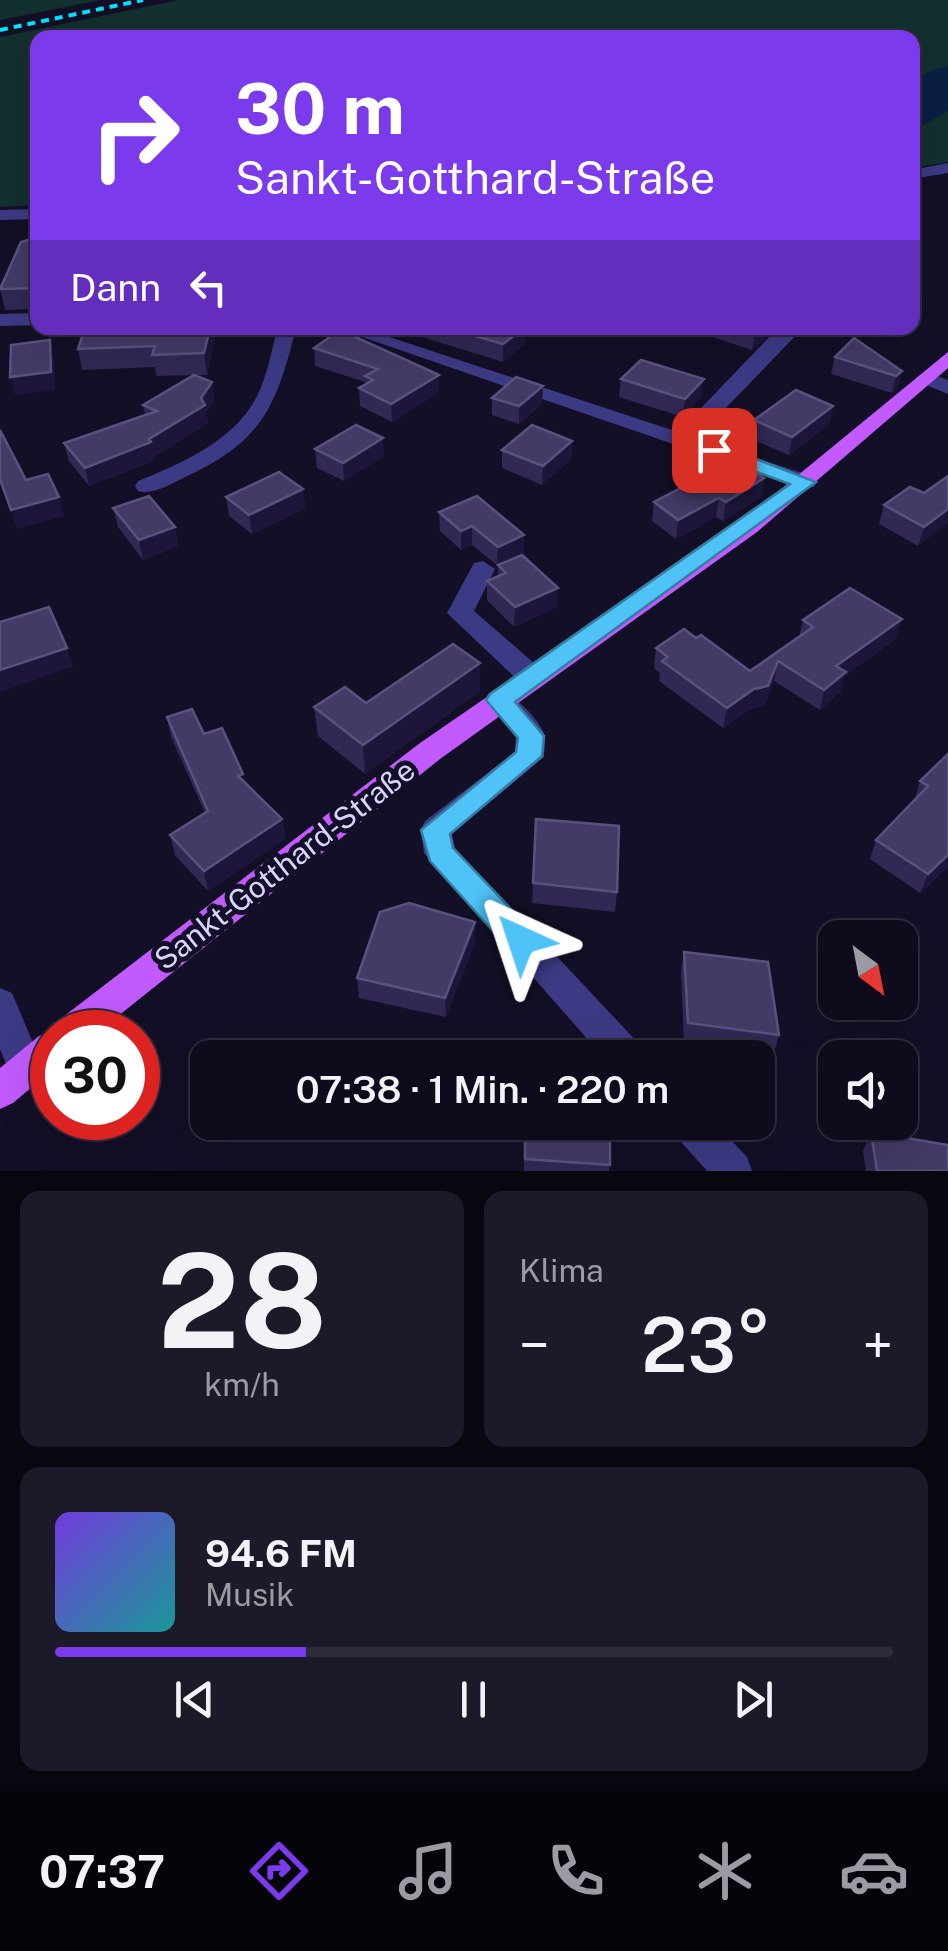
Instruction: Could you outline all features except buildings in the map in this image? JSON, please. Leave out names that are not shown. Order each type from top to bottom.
[{"type":"main road","name":"Sankt-Gotthard-Straße","points":[[100,1010],[499,700],[806,482],[937,382],[948,358]]},
{"type":"street","points":[[920,173],[948,168]]},
{"type":"street","points":[[0,215],[30,214]]},
{"type":"street","points":[[0,320],[30,319]]},
{"type":"street","points":[[146,486],[192,468],[238,432],[268,397],[285,335]]},
{"type":"street","points":[[366,335],[806,482]]},
{"type":"street","points":[[684,439],[782,335]]},
{"type":"street","points":[[483,569],[460,614],[532,677]]},
{"type":"street","points":[[499,700],[531,736],[529,756],[436,830],[440,852],[612,1040]]},
{"type":"street","points":[[0,1004],[26,1070]]},
{"type":"street","points":[[705,1140],[733,1171]]},
{"type":"green space","points":[[0,0],[102,0],[0,20]]},
{"type":"green space","points":[[179,0],[948,0],[948,162],[920,167],[920,30],[34,30]]},
{"type":"green space","points":[[30,31],[30,205],[0,207],[0,37]]},
{"type":"water","points":[[948,66],[948,110],[920,128],[920,77]]},
{"type":"railway","points":[[0,30],[143,0]]},
{"type":"route","points":[[521,940],[440,852],[436,830],[529,756],[531,736],[499,700],[806,482],[714,450]]}]
